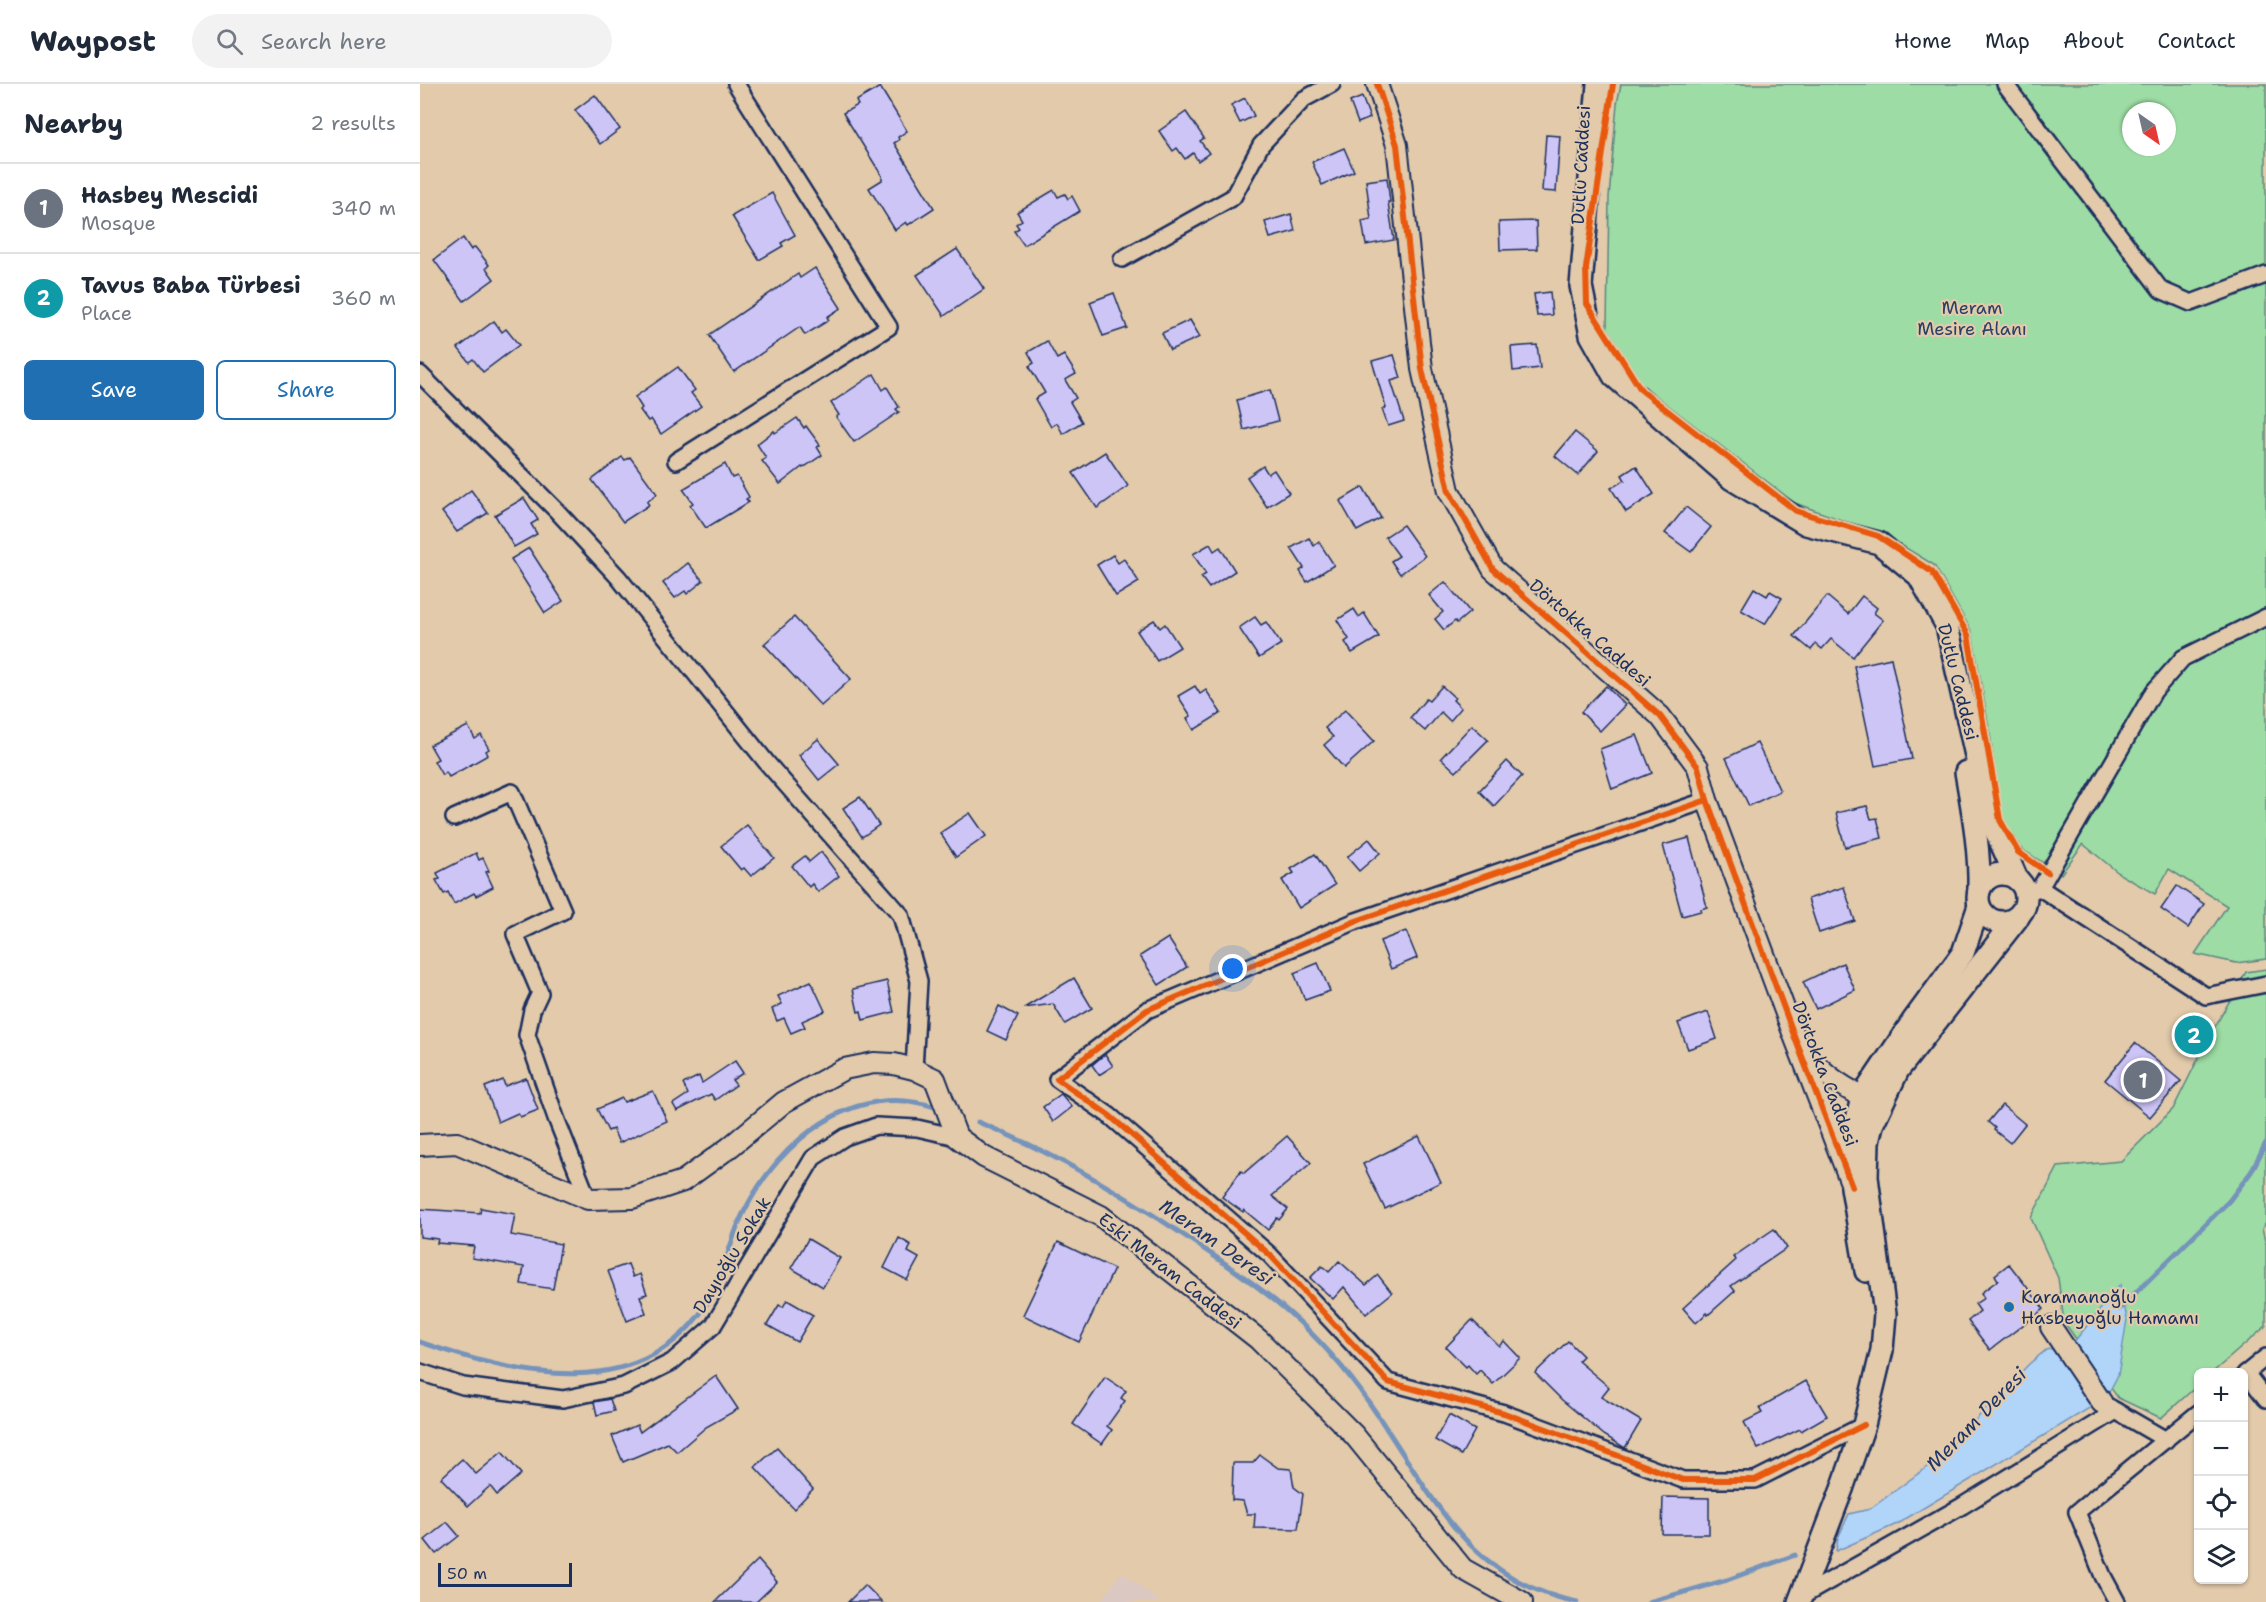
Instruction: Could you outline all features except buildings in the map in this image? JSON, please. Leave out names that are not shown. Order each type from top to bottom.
[{"type":"main road","name":"Dutlu Caddesi","points":[[1586,84],[1581,132],[1575,278],[1587,337],[1604,369],[1636,409],[1727,484],[1781,520],[1875,554],[1897,567],[1919,591],[1934,619],[1942,646],[1975,823],[1980,865],[1979,898],[1963,953],[1913,1021],[1862,1097]]},
{"type":"main road","name":"Dutlu Caddesi","points":[[1598,84],[1581,286],[1591,335],[1614,376],[1732,478],[1806,524],[1879,543],[1919,576],[1947,626],[1990,818],[2028,887]]},
{"type":"main road","points":[[1856,1429],[1882,1350],[1885,1314],[1867,1177],[1872,1125],[1898,1070],[1912,1050],[2019,916],[2026,901],[2028,887],[2010,875],[1995,875],[1988,879],[1979,898],[1988,919],[1995,922],[2012,921],[2019,916]]},
{"type":"main road","points":[[1794,1601],[1842,1489],[1868,1366],[1873,1318],[1852,1187],[1852,1142],[1862,1097]]},
{"type":"street","points":[[676,461],[889,327],[736,84]]},
{"type":"street","points":[[1122,259],[1233,197],[1261,145],[1304,99],[1332,84]]},
{"type":"street","name":"Dörtokka Caddesi","points":[[1377,84],[1397,145],[1422,369],[1449,491],[1493,569],[1660,716],[1698,767],[1707,800],[1852,1187]]},
{"type":"street","points":[[2005,84],[2161,290],[2191,303],[2266,275]]},
{"type":"street","points":[[420,374],[556,510],[618,577],[767,763],[901,915],[919,981],[914,1069]]},
{"type":"street","points":[[2266,617],[2184,658],[2154,691],[2028,887],[2206,996],[2266,984]]},
{"type":"street","points":[[454,818],[512,792],[563,911],[515,934],[540,993],[532,1010],[527,1035],[588,1199]]},
{"type":"street","points":[[1707,800],[1356,921],[1147,1010],[1057,1079],[1110,1116],[1270,1255],[1388,1382],[1503,1413],[1683,1480],[1755,1480],[1856,1429]]},
{"type":"street","name":"Dörtokka Caddesi","points":[[1795,1038],[1810,1059],[1827,1075],[1862,1097],[1882,1104]]},
{"type":"street","points":[[420,1145],[457,1143],[588,1199],[632,1198],[682,1180],[730,1147],[784,1102],[844,1069],[874,1063],[894,1064],[914,1069],[934,1079],[957,1137]]},
{"type":"street","name":"Dayıoğlu Sokak","points":[[420,1372],[464,1386],[563,1399],[624,1386],[672,1362],[713,1326],[813,1158],[845,1137],[876,1126],[917,1128],[957,1137]]},
{"type":"street","name":"Eski Meram Caddesi","points":[[957,1137],[984,1157],[1101,1216],[1258,1339],[1354,1435],[1463,1569],[1522,1602]]},
{"type":"street","points":[[2051,1327],[2109,1407],[2166,1440]]},
{"type":"street","points":[[2248,1372],[2266,1357]]},
{"type":"street","points":[[2248,1378],[2266,1399]]},
{"type":"street","points":[[1794,1601],[1962,1506],[2109,1407]]},
{"type":"street","points":[[2118,1602],[2103,1576],[2076,1512],[2194,1417]]},
{"type":"shaded area","points":[[1122,1572],[1160,1602],[1100,1602]]},
{"type":"green space","name":"Meram Mesire Alanı","points":[[1621,84],[2266,84],[2266,959],[2236,963],[2195,954],[2227,906],[2169,869],[2155,894],[2121,875],[2083,844],[2061,874],[2023,850],[2002,819],[1972,632],[1934,565],[1888,537],[1795,503],[1642,385],[1607,328],[1609,197],[1617,104]]},
{"type":"green space","points":[[2266,969],[2266,1223],[2262,1229],[2266,1245],[2266,1326],[2218,1368],[2194,1368],[2194,1389],[2161,1418],[2118,1398],[2064,1322],[2058,1278],[2031,1218],[2058,1167],[2121,1161],[2173,1109],[2208,1039],[2246,972]]},
{"type":"water","points":[[2120,1285],[2127,1319],[2118,1375],[2106,1398],[1897,1524],[1836,1551],[1838,1538],[1849,1514],[1870,1509],[1938,1459],[2029,1364],[2046,1350],[2073,1343]]},
{"type":"waterway","name":"Meram Deresi","points":[[420,1342],[457,1354],[536,1372],[575,1374],[613,1370],[649,1357],[681,1335],[708,1302],[745,1210],[760,1184],[799,1140],[823,1122],[848,1110],[876,1102],[905,1101],[935,1107]]},
{"type":"waterway","name":"Meram Deresi","points":[[978,1122],[1060,1160],[1111,1189],[1188,1238],[1266,1294],[1310,1332],[1351,1378],[1442,1512],[1463,1537],[1486,1559],[1512,1578],[1542,1592],[1577,1602]]},
{"type":"waterway","name":"Meram Deresi","points":[[2119,1309],[2229,1201],[2251,1172],[2266,1143]]},
{"type":"waterway","name":"Meram Deresi","points":[[1649,1602],[1727,1580],[1795,1555]]},
{"type":"cycle path","points":[[1377,84],[1397,145],[1422,369],[1449,491],[1493,569],[1660,716],[1698,767],[1707,800],[1852,1187]]},
{"type":"cycle path","points":[[1613,84],[1586,268],[1587,304],[1641,390],[1796,511],[1878,536],[1932,572],[1968,635],[2000,820],[2018,852],[2048,873]]},
{"type":"cycle path","points":[[1707,800],[1356,921],[1147,1010],[1057,1079],[1110,1116],[1270,1255],[1388,1382],[1504,1413],[1683,1480],[1755,1480],[1864,1425]]},
{"type":"place","name":"Tavus Baba Türbesi","points":[[2194,1035]]},
{"type":"place","name":"Hasbey Mescidi","points":[[2143,1080]]},
{"type":"place","name":"Karamanoğlu Hasbeyoğlu Hamamı","points":[[2009,1307]]}]
